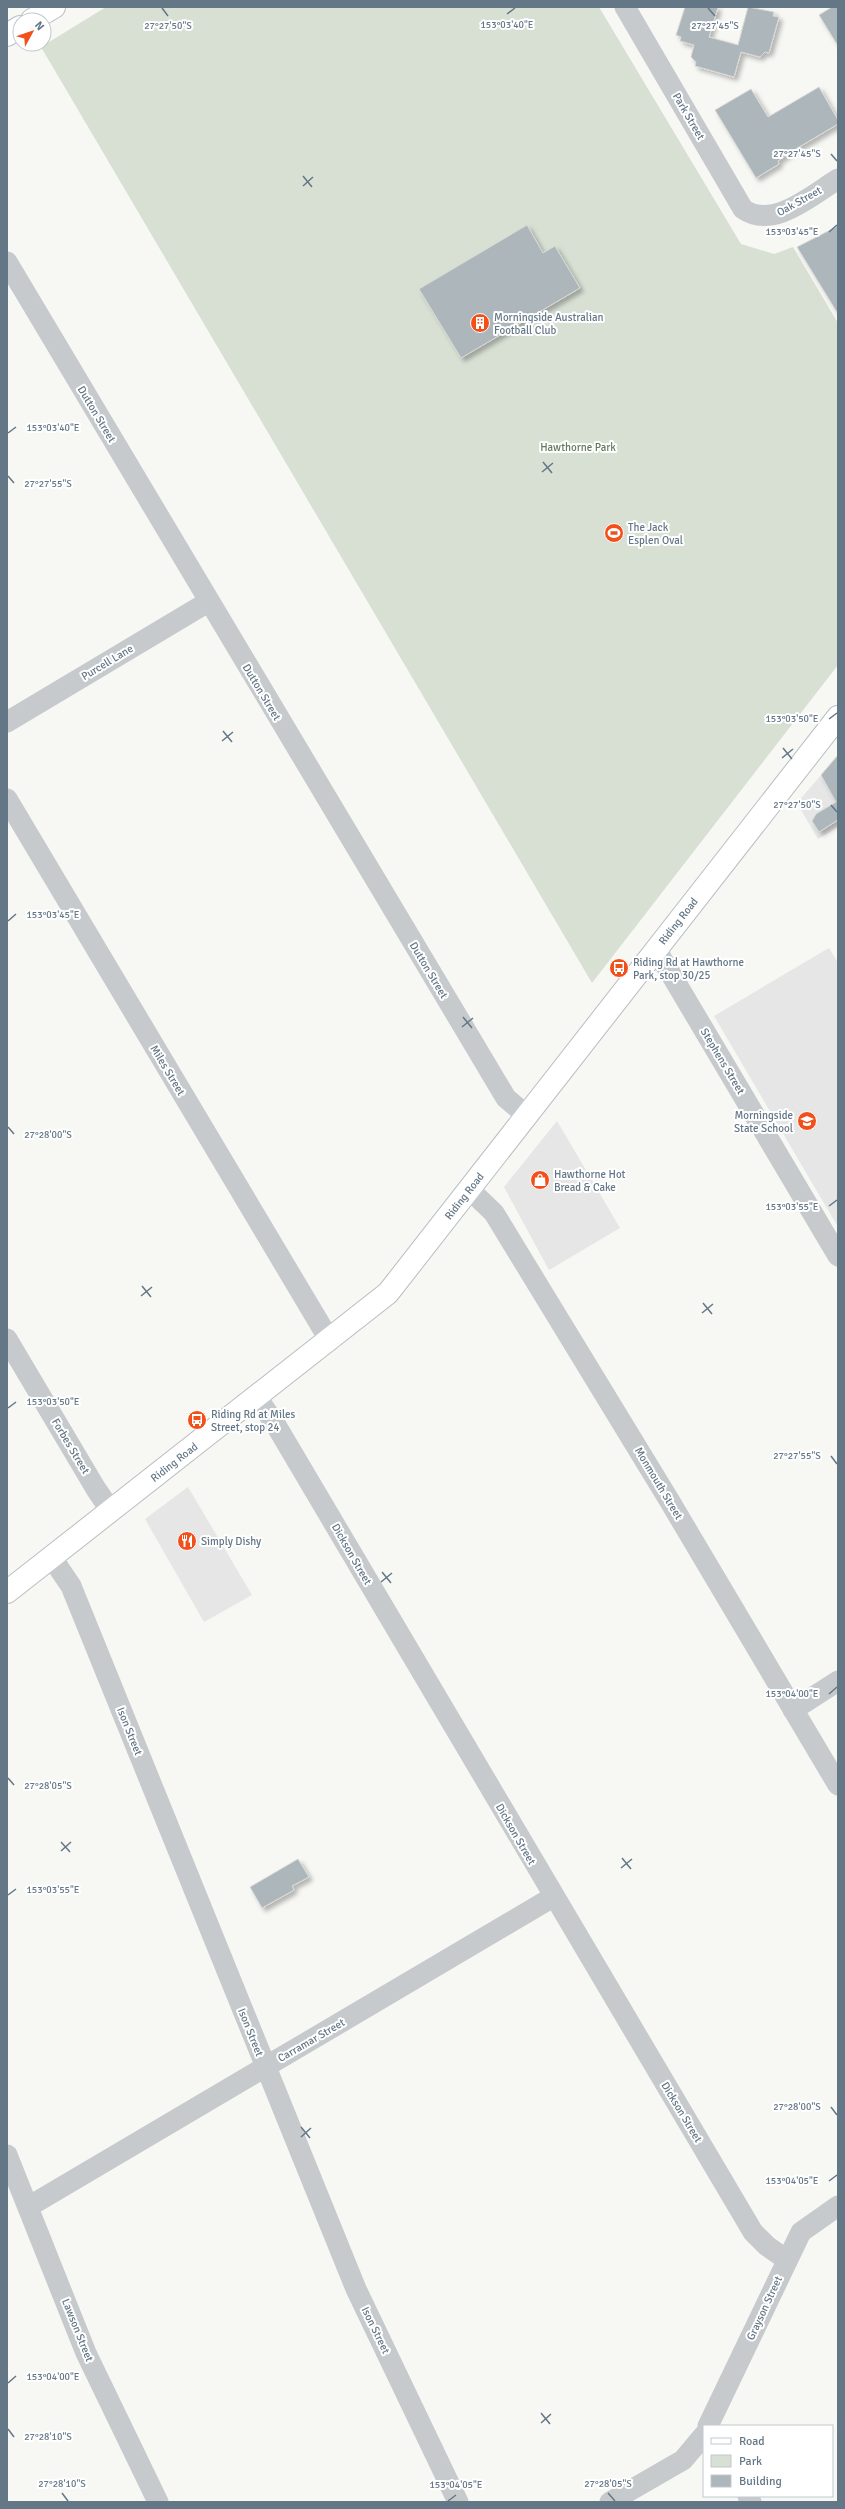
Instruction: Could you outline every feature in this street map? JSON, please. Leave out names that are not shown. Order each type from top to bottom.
[{"type":"main road","name":"Riding Road","points":[[7,1592],[330,1341],[388,1293],[837,719]]},
{"type":"street","name":"Park Street","points":[[625,7],[743,209],[759,217]]},
{"type":"street","name":"Oak Street","points":[[759,217],[780,213],[838,179]]},
{"type":"street","name":"Dutton Street","points":[[7,262],[208,602],[506,1098],[526,1115]]},
{"type":"street","name":"Purcell Lane","points":[[7,722],[208,602]]},
{"type":"street","name":"Miles Street","points":[[7,799],[330,1341]]},
{"type":"street","name":"Stephens Street","points":[[656,949],[838,1256]]},
{"type":"street","name":"Monmouth Street","points":[[469,1189],[494,1213],[669,1500],[838,1786]]},
{"type":"street","name":"Forbes Street","points":[[7,1339],[96,1490],[112,1511]]},
{"type":"street","name":"Dickson Street","points":[[257,1397],[277,1426],[553,1897],[753,2232],[767,2246],[787,2260]]},
{"type":"street","name":"Ison Street","points":[[52,1558],[71,1586],[356,2289],[458,2502]]},
{"type":"street","points":[[793,1710],[838,1681]]},
{"type":"street","name":"Carramar Street","points":[[28,2207],[553,1897]]},
{"type":"street","name":"Lawson Street","points":[[7,2155],[86,2352],[158,2502]]},
{"type":"street","name":"Grayson Street","points":[[709,2425],[801,2232],[838,2206]]},
{"type":"street","name":"Grayson Street","points":[[610,2502],[683,2460],[703,2436]]},
{"type":"shaded area","points":[[835,759],[838,759],[838,827],[818,839],[797,803]]},
{"type":"shaded area","name":"Morningside State School","points":[[829,948],[838,963],[838,1227],[714,1016]]},
{"type":"shaded area","points":[[557,1121],[620,1228],[549,1270],[504,1187]]},
{"type":"shaded area","points":[[188,1487],[252,1595],[204,1622],[145,1519]]},
{"type":"green space","name":"Hawthorne Park","points":[[106,7],[599,7],[741,244],[774,254],[793,247],[838,323],[838,665],[592,983],[44,52],[52,52],[52,40]]},
{"type":"building","points":[[685,7],[718,7],[709,37],[738,45],[748,7],[774,12],[773,16],[779,17],[769,53],[765,52],[760,57],[741,52],[734,77],[695,66],[696,62],[691,57],[694,45],[680,41],[681,37],[676,35]]},
{"type":"building","points":[[832,7],[838,7],[838,46],[819,15]]},
{"type":"building","points":[[819,87],[838,120],[838,124],[789,153],[778,161],[779,164],[756,178],[715,110],[751,89],[768,117]]},
{"type":"building","name":"Morningside Australian Football Club","points":[[527,225],[543,253],[555,246],[580,288],[461,358],[419,289]]},
{"type":"building","points":[[838,226],[838,314],[797,247]]},
{"type":"building","points":[[838,755],[838,820],[819,832],[812,821],[816,814],[836,802],[821,775]]},
{"type":"building","points":[[298,1859],[309,1877],[292,1886],[294,1890],[262,1908],[250,1887]]},
{"type":"place","name":"Morningside Australian Football Club","points":[[480,323]]},
{"type":"place","name":"The Jack Esplen Oval","points":[[614,533]]},
{"type":"place","name":"Riding Rd at Hawthorne Park, stop 30/25","points":[[619,968]]},
{"type":"place","name":"Morningside State School","points":[[807,1121]]},
{"type":"place","name":"Hawthorne Hot Bread & Cake","points":[[540,1180]]},
{"type":"place","name":"Riding Rd at Miles Street, stop 24","points":[[197,1420]]},
{"type":"place","name":"Simply Dishy","points":[[187,1541]]}]
